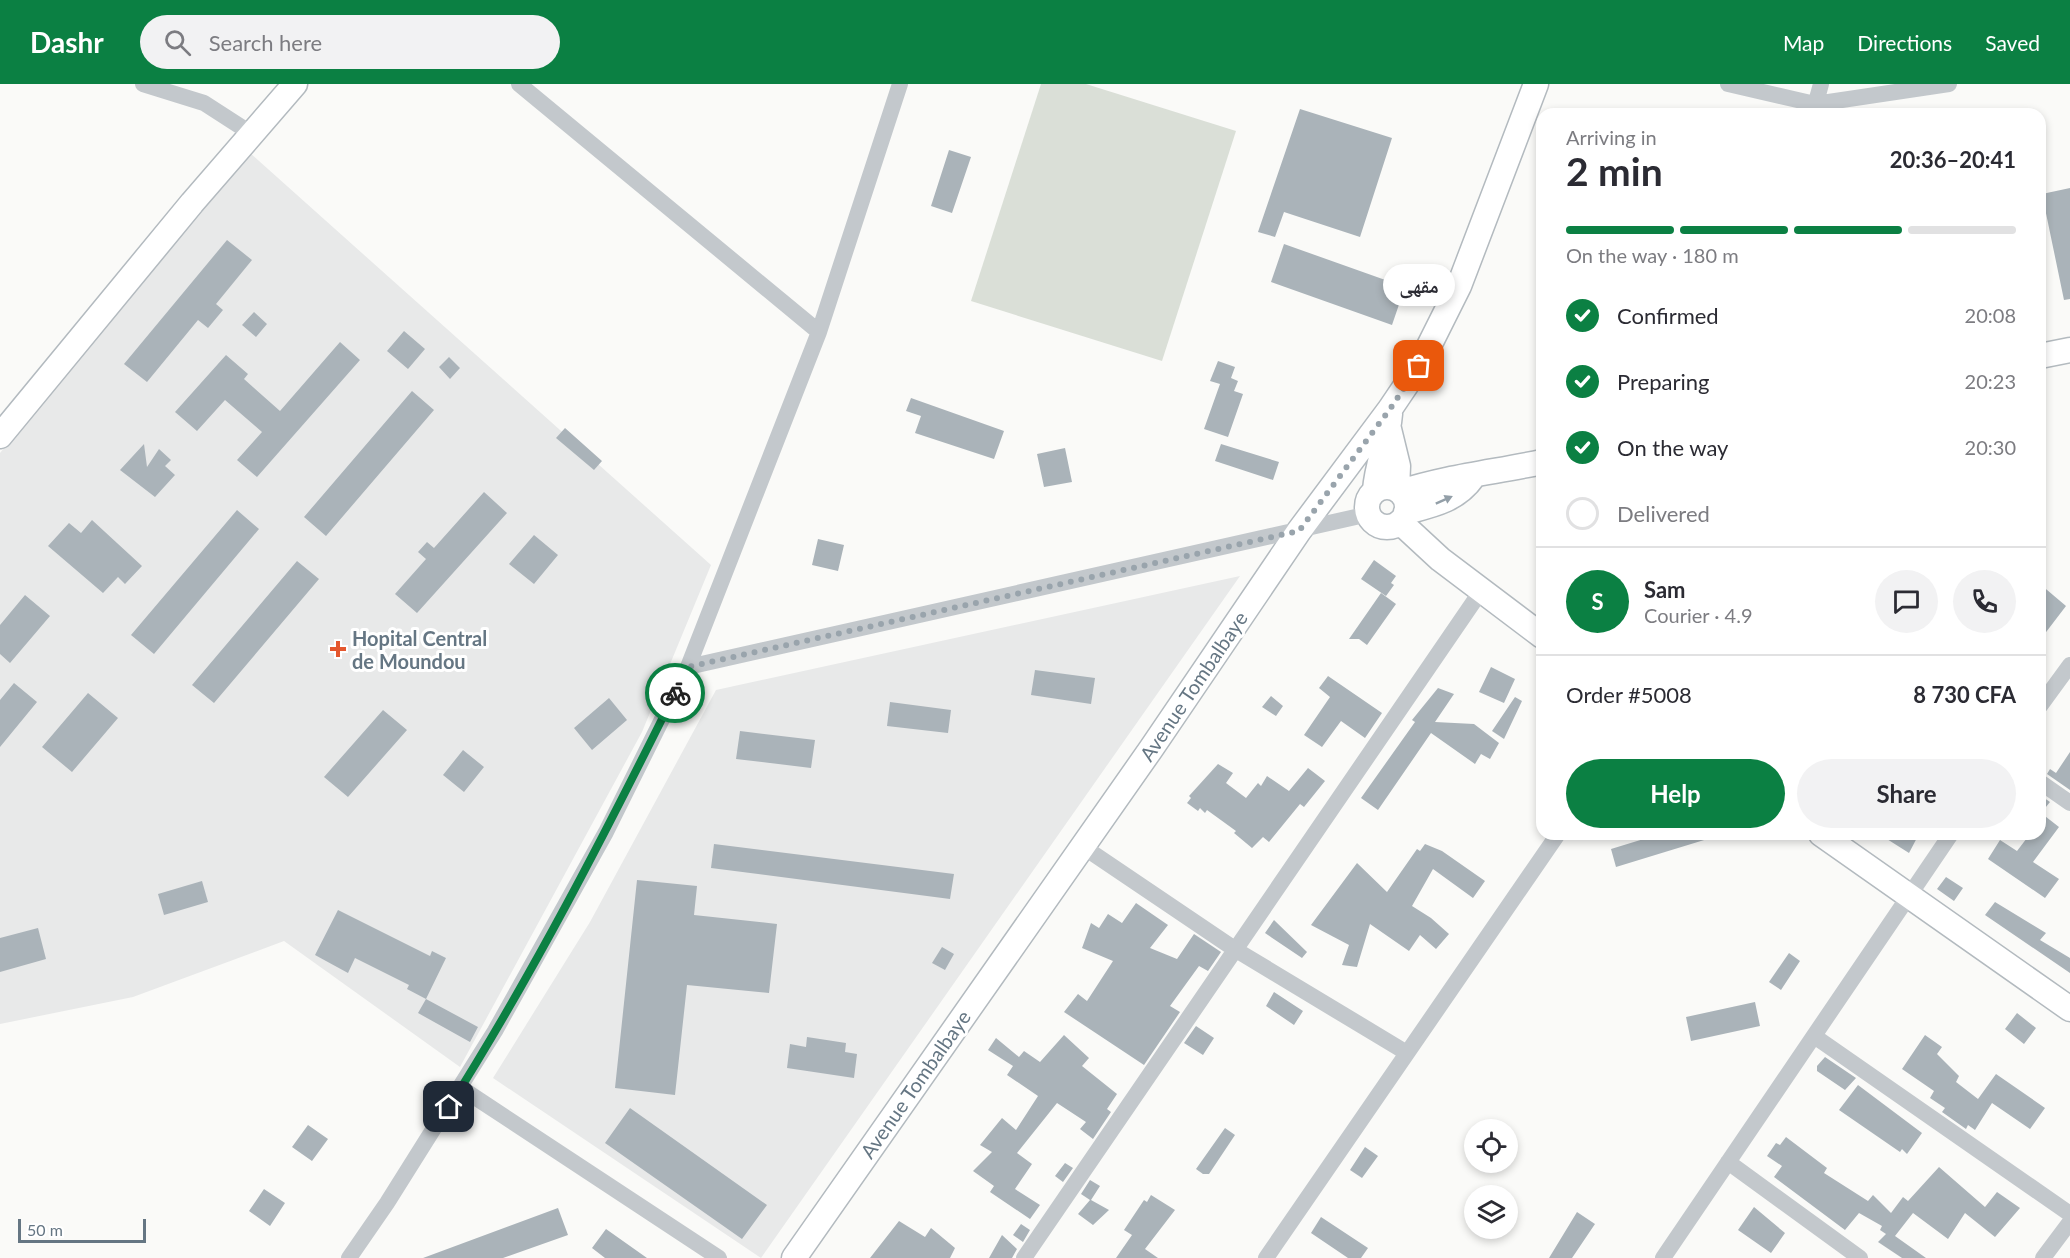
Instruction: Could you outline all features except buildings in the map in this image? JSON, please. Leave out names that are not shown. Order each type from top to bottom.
[{"type":"main road","points":[[0,436],[294,84]]},
{"type":"main road","name":"Avenue Tombalbaye","points":[[794,1258],[1299,531],[1390,419],[1459,286],[1536,84]]},
{"type":"main road","points":[[2046,355],[2070,350]]},
{"type":"main road","points":[[1390,419],[1377,468],[1396,501],[1481,591],[1536,632]]},
{"type":"main road","points":[[1396,501],[1383,526],[1376,523],[1368,514],[1367,502],[1396,501],[1440,480],[1473,477],[1536,463]]},
{"type":"main road","points":[[1830,840],[2070,1009]]},
{"type":"street","points":[[143,84],[204,103],[252,134]]},
{"type":"street","points":[[519,84],[819,332]]},
{"type":"street","points":[[349,1258],[461,1088],[606,832],[688,667],[819,332],[900,84]]},
{"type":"street","points":[[1728,84],[1811,108]]},
{"type":"street","points":[[1814,108],[1821,84]]},
{"type":"street","points":[[1819,108],[1949,84]]},
{"type":"street","points":[[688,667],[1368,514]]},
{"type":"street","points":[[1024,1258],[1481,591]]},
{"type":"street","points":[[2046,698],[2070,665]]},
{"type":"street","points":[[2046,786],[2070,802]]},
{"type":"street","points":[[1272,1256],[1407,1053],[1554,840]]},
{"type":"street","points":[[1663,1258],[1947,840]]},
{"type":"street","points":[[1082,846],[1236,950],[1407,1053]]},
{"type":"street","points":[[1814,1036],[2070,1214]]},
{"type":"street","points":[[461,1088],[718,1258]]},
{"type":"street","points":[[1728,1162],[1860,1258]]},
{"type":"street","points":[[2043,1258],[2070,1222]]},
{"type":"shaded area","points":[[1041,84],[1086,84],[1236,131],[1162,361],[971,301]]},
{"type":"shaded area","name":"Hopital Central de Moundou","points":[[250,153],[711,565],[642,732],[460,1067],[284,941],[133,997],[0,1024],[0,453]]},
{"type":"shaded area","points":[[1240,576],[761,1258],[493,1078],[590,922],[716,690]]},
{"type":"way so far","points":[[675,693],[688,667],[1299,531],[1390,409],[1419,366]]},
{"type":"place","name":"مقهى","points":[[1419,366]]},
{"type":"place","name":"Hopital Central de Moundou","points":[[338,649]]},
{"type":"route","points":[[449,1107],[495,1031],[606,832],[675,693]]}]
